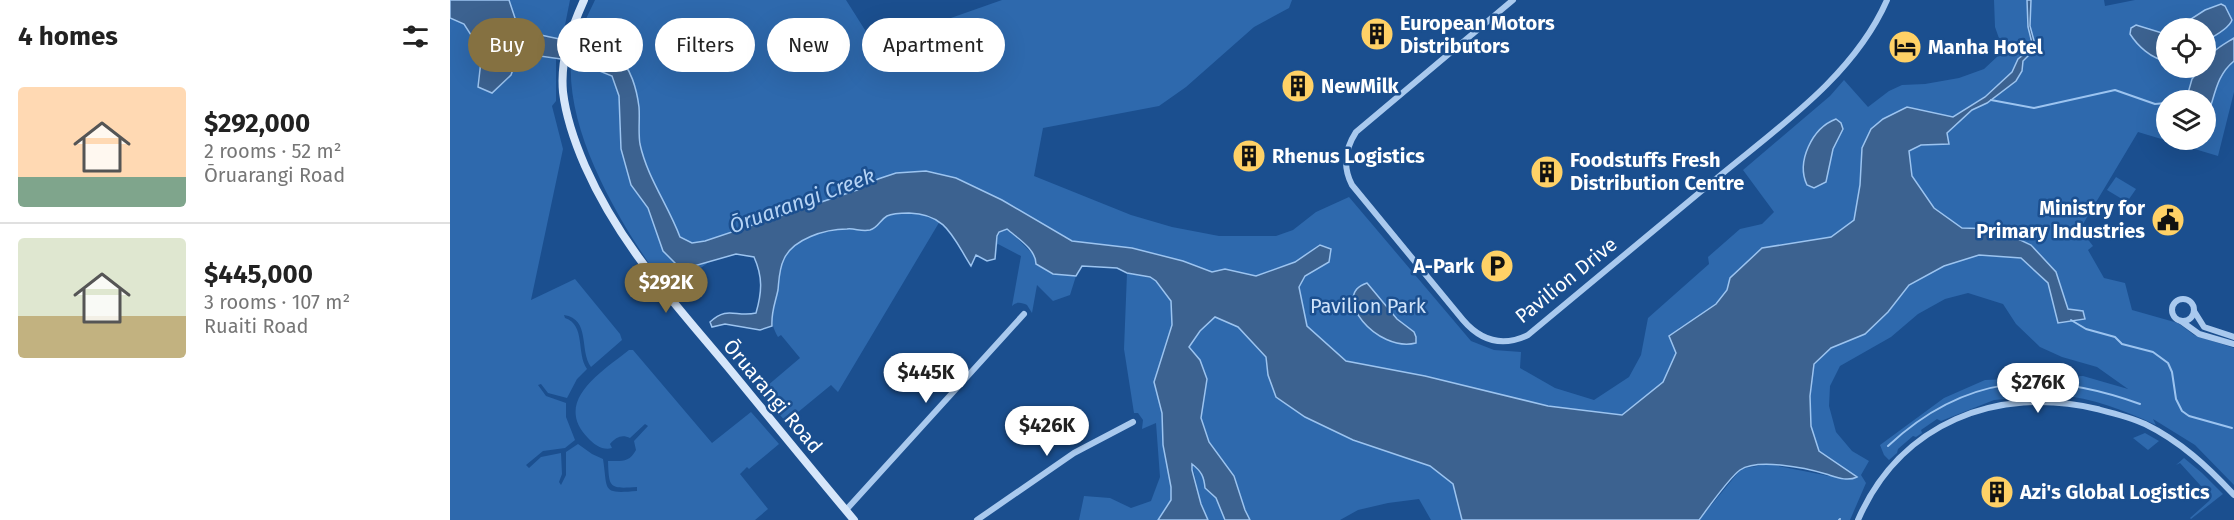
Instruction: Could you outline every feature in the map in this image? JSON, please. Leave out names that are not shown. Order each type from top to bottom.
[{"type":"street","name":"Ōruarangi Road","points":[[584,0],[569,35],[563,67],[566,107],[578,148],[599,195],[624,239],[641,262],[854,520]]},
{"type":"street","name":"Pavilion Drive","points":[[1513,0],[1356,132],[1347,149],[1345,162],[1352,185],[1472,330],[1482,337],[1500,342],[1518,340],[1528,335],[1801,107],[1846,64],[1866,37],[1887,0]]},
{"type":"street","points":[[2234,337],[2204,327],[2189,301],[2182,299],[2172,308],[2173,314],[2199,334],[2234,344]]},
{"type":"street","points":[[2181,321],[2191,319],[2194,310]]},
{"type":"street","points":[[846,510],[1024,314]]},
{"type":"street","points":[[1858,520],[1886,472],[1912,445],[1934,430],[1983,408],[2033,401],[2080,405],[2144,424],[2195,456],[2234,495]]},
{"type":"street","points":[[977,520],[1074,453],[1133,422]]},
{"type":"green space","points":[[450,0],[570,0],[566,18],[557,18],[556,101],[552,106],[563,149],[531,300],[575,279],[620,334],[622,340],[591,367],[578,323],[564,315],[576,327],[587,369],[577,379],[567,398],[548,393],[541,384],[538,385],[546,396],[566,403],[566,417],[575,440],[565,448],[543,451],[526,465],[529,468],[541,457],[561,453],[562,474],[559,482],[561,485],[566,475],[566,452],[578,444],[603,459],[608,488],[617,492],[637,491],[637,487],[621,488],[612,485],[608,461],[624,460],[630,457],[636,450],[634,441],[648,426],[645,424],[630,438],[622,436],[617,438],[610,444],[612,448],[606,449],[596,445],[588,438],[578,424],[576,412],[578,399],[595,377],[629,350],[633,350],[712,443],[751,412],[779,444],[740,474],[768,509],[755,520],[450,520]]},
{"type":"green space","name":"Pavilion Park","points":[[595,0],[846,0],[862,25],[862,72],[1005,72],[1005,18],[951,18],[1002,0],[1292,0],[1289,8],[1254,27],[1186,87],[1159,106],[1043,128],[1034,176],[1131,215],[1172,227],[1219,236],[1276,236],[1293,230],[1316,212],[1349,197],[1471,341],[1494,350],[1521,352],[1520,368],[1555,388],[1594,400],[1629,377],[1641,355],[1648,318],[1709,264],[1708,257],[1740,229],[1762,224],[1774,212],[1743,170],[1830,96],[1844,80],[1868,107],[1889,91],[1902,85],[1925,84],[1959,78],[1984,69],[1999,55],[2001,44],[1995,27],[1994,0],[2027,0],[2033,47],[2018,59],[2012,72],[1985,97],[1953,117],[1907,107],[1883,119],[1871,129],[1862,148],[1860,185],[1854,220],[1831,237],[1762,248],[1730,278],[1727,290],[1716,304],[1701,316],[1679,328],[1676,353],[1663,382],[1622,415],[1548,406],[1425,376],[1346,361],[1307,326],[1299,287],[1305,276],[1329,262],[1319,245],[1295,262],[1255,276],[1225,269],[1212,272],[1183,261],[1132,248],[1072,241],[1002,200],[956,178],[926,171],[896,173],[857,190],[705,241],[692,243],[680,237],[645,160],[641,145],[634,83],[629,72],[643,72],[643,18],[586,18]]},
{"type":"green space","points":[[2031,0],[2104,0],[2105,6],[2135,0],[2234,0],[2234,92],[2218,156],[2198,150],[2216,150],[2216,90],[2156,90],[2156,137],[2138,132],[2080,229],[2093,246],[2088,250],[2104,278],[2125,283],[2132,310],[2178,323],[2194,335],[2234,348],[2234,485],[2195,445],[2153,419],[2156,425],[2096,402],[2058,395],[2048,397],[2046,394],[2028,393],[2024,397],[1994,400],[1941,421],[1937,419],[1921,430],[1922,433],[1916,437],[1913,436],[1889,460],[1880,445],[1944,398],[1985,380],[2083,376],[2128,389],[2097,367],[2062,357],[2040,347],[2016,324],[2003,304],[1968,293],[1945,299],[1918,314],[1891,337],[1840,366],[1830,386],[1829,406],[1836,432],[1852,451],[1869,461],[1861,475],[1866,483],[1850,520],[1699,520],[1741,469],[1768,464],[1829,476],[1830,472],[1819,451],[1811,427],[1810,396],[1814,364],[1831,348],[1865,334],[1888,312],[1909,285],[1944,266],[1979,255],[2021,258],[2048,283],[2058,322],[2068,309],[2056,272],[1997,229],[1962,228],[1934,208],[1912,176],[1909,151],[1921,145],[1948,144],[1947,133],[1972,110],[1987,103],[2016,81],[2022,71],[2023,61],[2036,48],[2030,26]]},
{"type":"green space","points":[[571,72],[602,72],[612,76],[619,96],[621,149],[631,185],[648,208],[663,251],[694,266],[709,262],[673,288],[648,262],[606,192],[584,140],[576,113]]},
{"type":"green space","points":[[2116,177],[2136,189],[2127,202],[2107,190]]},
{"type":"green space","points":[[895,213],[928,214],[940,221],[838,392],[831,385],[786,422],[760,392],[800,358],[781,335],[778,337],[773,325],[772,315],[781,269],[787,253],[809,237],[837,230],[869,229]]},
{"type":"green space","points":[[1007,229],[1047,266],[1066,275],[1076,276],[1070,295],[1053,301],[1037,285],[1032,313],[1025,304],[1018,303],[1012,306],[1021,256],[998,244],[996,246],[999,232]]},
{"type":"green space","points":[[1127,273],[1156,281],[1171,301],[1172,325],[1154,382],[1162,413],[1163,445],[1171,487],[1171,500],[1158,520],[1079,520],[1084,496],[1110,498],[1131,508],[1151,501],[1160,477],[1156,423],[1142,429],[1143,420],[1138,413],[1134,413],[1124,349]]},
{"type":"green space","points":[[1215,317],[1238,327],[1266,357],[1268,375],[1276,397],[1305,417],[1353,440],[1430,466],[1453,484],[1462,520],[1431,520],[1419,499],[1358,510],[1340,520],[1250,520],[1234,476],[1209,442],[1201,418],[1207,379],[1189,347],[1200,331]]},
{"type":"green space","points":[[2145,433],[2159,441],[2148,450],[2133,438]]},
{"type":"green space","points":[[2184,458],[2223,494],[2191,519],[2211,497],[2180,463],[2176,465]]},
{"type":"green space","points":[[1192,464],[1201,474],[1205,488],[1216,498],[1225,520],[1208,520],[1201,504]]},
{"type":"shaded area","points":[[450,0],[509,0],[515,18],[468,18],[468,30],[464,24],[450,18]]},
{"type":"shaded area","points":[[2027,0],[2031,0],[2030,26],[2036,48],[2023,61],[2022,71],[2016,81],[1987,103],[1972,110],[1947,133],[1949,144],[1921,145],[1909,151],[1912,176],[1934,208],[1962,228],[1997,229],[2031,245],[2056,272],[2068,309],[2083,311],[2085,319],[2058,323],[2048,283],[2021,258],[1979,255],[1944,266],[1909,285],[1888,312],[1865,334],[1831,348],[1814,364],[1810,396],[1811,426],[1819,451],[1857,477],[1842,478],[1782,465],[1748,466],[1730,480],[1699,520],[1462,520],[1453,484],[1430,466],[1353,440],[1305,417],[1276,397],[1268,375],[1266,357],[1238,327],[1215,317],[1200,331],[1189,347],[1200,360],[1207,379],[1201,418],[1209,442],[1234,476],[1250,520],[1225,520],[1216,498],[1205,488],[1201,474],[1192,464],[1201,504],[1208,520],[1158,520],[1171,500],[1171,487],[1163,445],[1162,413],[1154,382],[1172,325],[1171,301],[1156,281],[1150,277],[1127,273],[1117,268],[1082,266],[1076,276],[1053,274],[1036,264],[1033,253],[1007,229],[999,232],[997,236],[995,259],[987,261],[976,255],[971,266],[953,237],[941,223],[922,214],[898,213],[887,216],[870,230],[838,229],[811,236],[788,252],[781,267],[772,326],[760,330],[725,324],[712,327],[710,322],[722,314],[756,313],[761,285],[757,264],[754,257],[736,254],[694,266],[676,264],[663,251],[648,208],[631,185],[621,149],[619,96],[612,76],[602,72],[630,73],[637,94],[639,135],[643,156],[680,237],[692,243],[705,241],[857,190],[896,173],[926,171],[956,178],[1002,200],[1072,241],[1132,248],[1183,261],[1212,272],[1225,269],[1256,276],[1295,262],[1320,245],[1331,249],[1329,262],[1305,276],[1299,287],[1307,326],[1346,361],[1425,376],[1548,406],[1622,415],[1663,382],[1676,353],[1669,336],[1716,304],[1727,290],[1730,278],[1762,248],[1831,237],[1854,220],[1860,185],[1862,148],[1871,129],[1883,119],[1907,107],[1953,117],[1985,97],[2012,72],[2018,59],[2033,47],[2028,27]]},
{"type":"shaded area","points":[[2221,4],[2225,6],[2232,20],[2216,34],[2216,18],[2193,18]]},
{"type":"shaded area","points":[[2136,25],[2156,31],[2156,57],[2137,43],[2130,34],[2131,28]]},
{"type":"shaded area","points":[[545,36],[557,38],[557,58],[545,57]]},
{"type":"shaded area","points":[[2234,38],[2234,61],[2222,74],[2216,90],[2189,90],[2193,78],[2216,78],[2216,50]]},
{"type":"shaded area","points":[[480,72],[512,72],[492,93],[478,87]]},
{"type":"shaded area","points":[[1836,119],[1841,123],[1843,129],[1833,149],[1826,182],[1814,188],[1807,185],[1804,176],[1805,156],[1813,138],[1827,123]]},
{"type":"shaded area","points":[[1367,283],[1397,319],[1414,332],[1416,343],[1401,344],[1387,340],[1373,332],[1363,321],[1356,310],[1353,299],[1357,289]]},
{"type":"waterway","points":[[1991,100],[2034,108],[2115,90],[2156,104]]},
{"type":"waterway","points":[[2071,320],[2086,329],[2115,337],[2122,344],[2153,352],[2168,363],[2172,372],[2176,399],[2182,411],[2189,416],[2232,428]]},
{"type":"waterway","points":[[1888,446],[1917,422],[1946,404],[1976,392],[2007,385],[2038,383],[2071,386],[2105,393],[2140,404]]},
{"type":"place","name":"European Motors Distributors","points":[[1377,34]]},
{"type":"place","name":"Manha Hotel","points":[[1905,47]]},
{"type":"place","name":"NewMilk","points":[[1298,86]]},
{"type":"place","name":"Rhenus Logistics","points":[[1249,156]]},
{"type":"place","name":"Foodstuffs Fresh Distribution Centre","points":[[1547,172]]},
{"type":"place","name":"Ministry for Primary Industries","points":[[2168,220]]},
{"type":"place","name":"A-Park","points":[[1497,266]]},
{"type":"place","name":"Azi's Global Logistics","points":[[1997,492]]},
{"type":"water label","name":"Ōruarangi Creek","points":[[802,201]]}]
